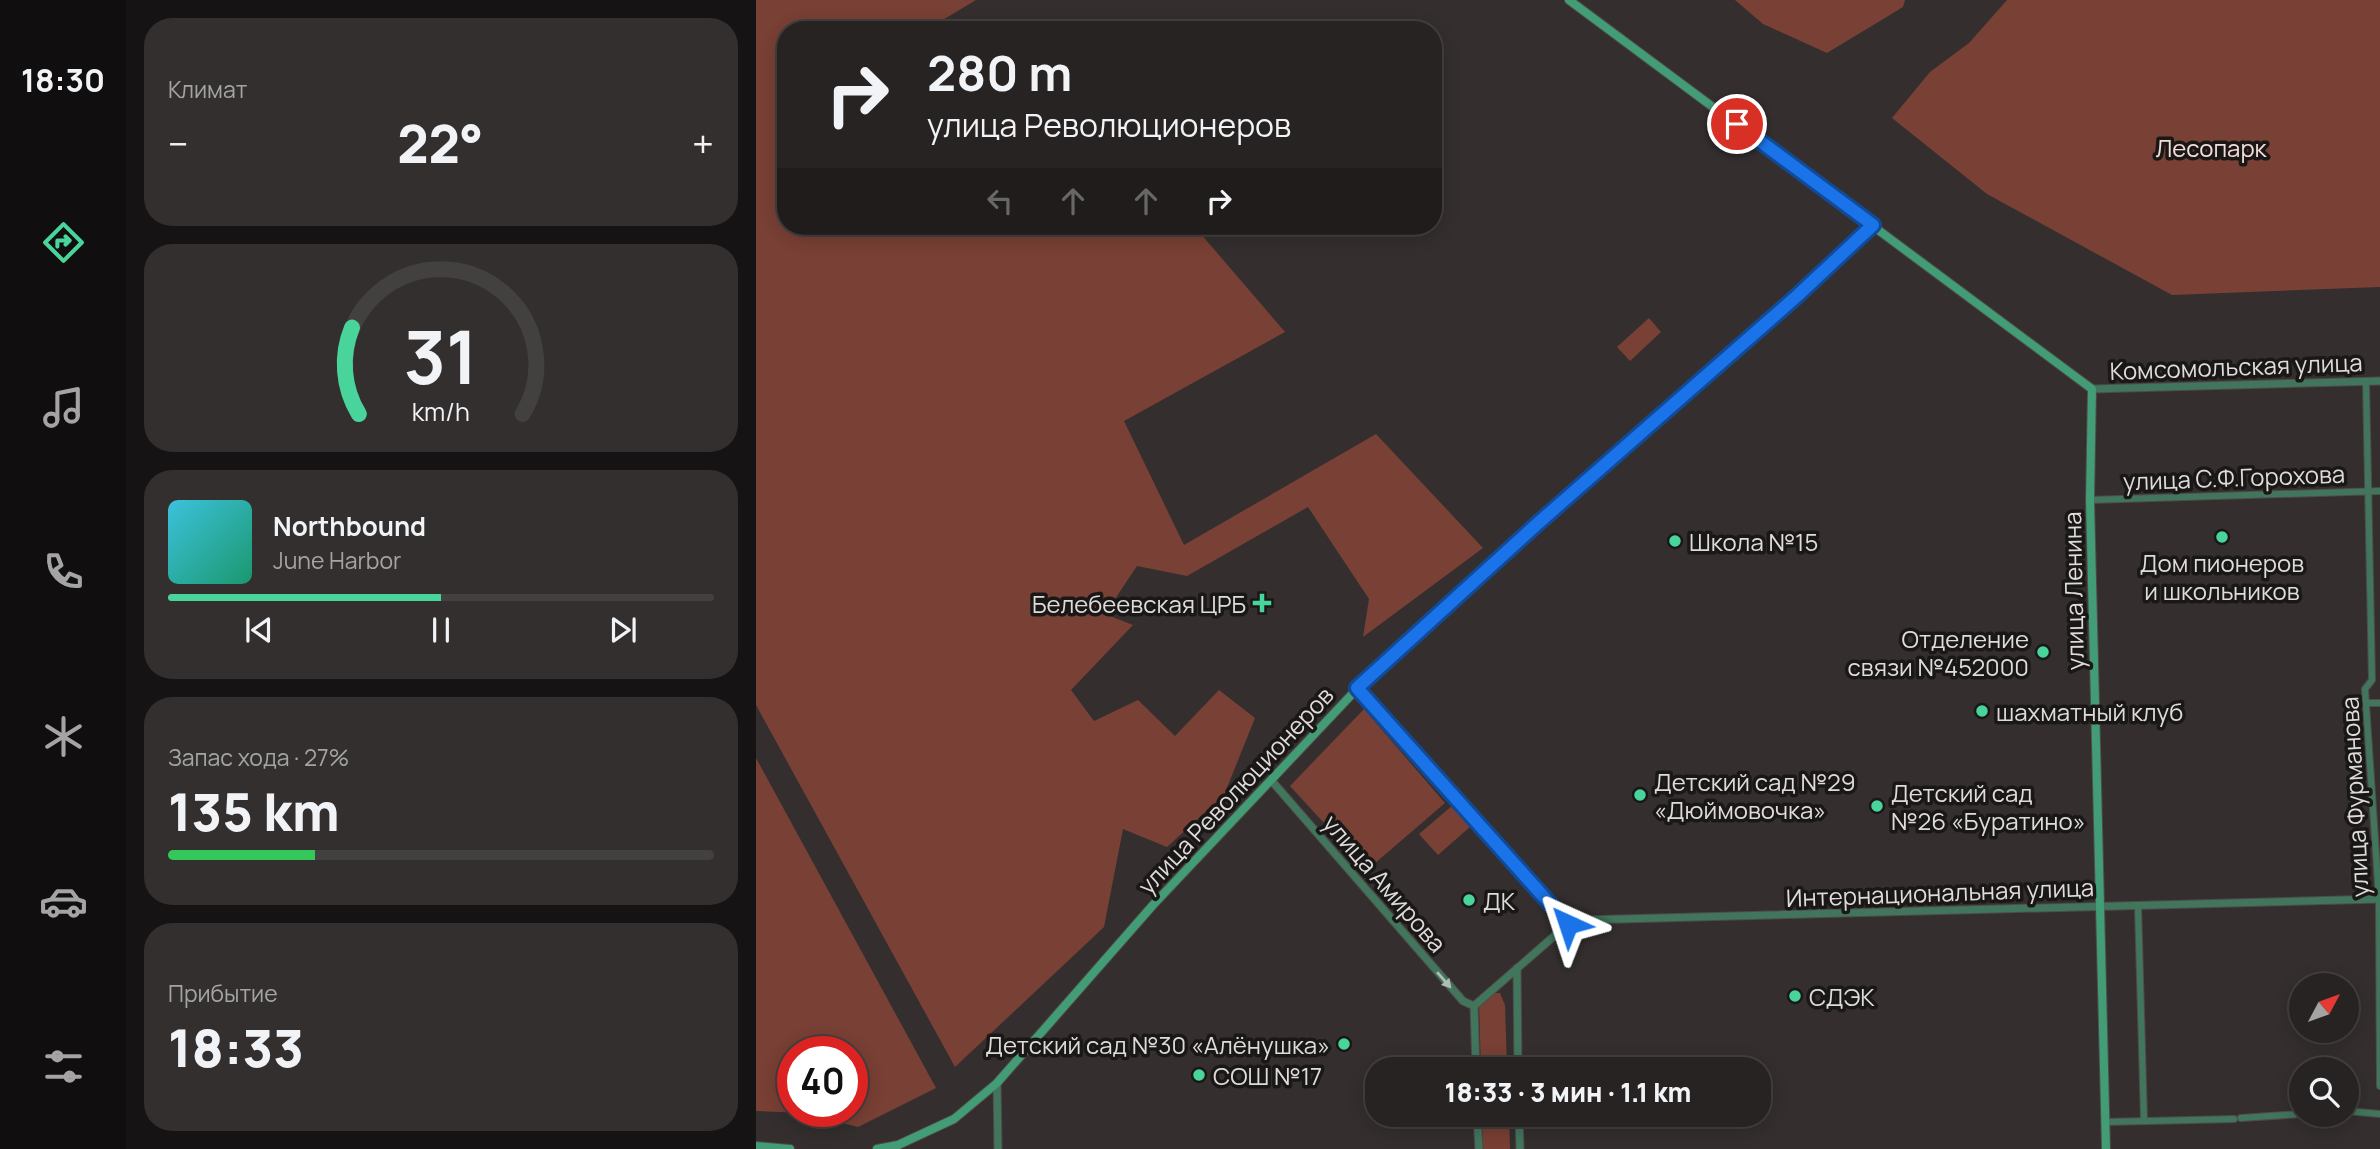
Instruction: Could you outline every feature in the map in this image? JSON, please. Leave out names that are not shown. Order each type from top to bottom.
[{"type":"main road","points":[[1569,0],[2092,389]]},
{"type":"main road","name":"улица Революционеров","points":[[877,1149],[898,1144],[954,1119],[997,1083],[1153,905],[1357,688],[1873,225]]},
{"type":"main road","name":"улица Ленина","points":[[2092,389],[2090,500],[2106,1149]]},
{"type":"main road","points":[[756,1146],[790,1149]]},
{"type":"street","name":"Комсомольская улица","points":[[2092,389],[2380,381]]},
{"type":"street","name":"улица Фурманова","points":[[2366,382],[2372,680],[2365,689],[2379,899],[2380,1086]]},
{"type":"street","name":"улица С.Ф.Горохова","points":[[2090,500],[2380,491]]},
{"type":"street","points":[[2372,680],[2380,680]]},
{"type":"street","points":[[1357,688],[1568,924],[1474,1006],[1476,1057]]},
{"type":"street","points":[[2367,703],[2380,703]]},
{"type":"street","name":"улица Амирова","points":[[1271,780],[1463,1001],[1474,1006]]},
{"type":"street","name":"Интернациональная улица","points":[[1568,924],[1583,920],[2379,899]]},
{"type":"street","points":[[2138,906],[2144,1120]]},
{"type":"street","points":[[1517,968],[1518,1057]]},
{"type":"street","points":[[997,1083],[998,1149]]},
{"type":"street","points":[[2359,1112],[2380,1114]]},
{"type":"street","points":[[2105,1122],[2289,1115]]},
{"type":"street","points":[[1478,1127],[1479,1149]]},
{"type":"street","points":[[1519,1127],[1520,1149]]},
{"type":"green space","points":[[756,0],[976,0],[941,21],[777,21],[777,235],[1202,235],[1285,332],[1124,421],[1184,545],[1376,434],[1483,548],[1363,637],[1369,599],[1308,507],[1187,576],[1137,566],[1105,614],[1133,625],[1071,690],[1094,721],[1138,700],[1175,736],[1219,690],[1255,718],[1224,795],[1167,847],[1123,829],[1104,927],[955,1067],[756,705]]},
{"type":"green space","points":[[1735,0],[1905,0],[1903,7],[1827,53],[1763,24]]},
{"type":"green space","name":"Лесопарк","points":[[2007,0],[2380,0],[2380,287],[2172,295],[1987,194],[1892,118],[1930,72],[1969,43]]},
{"type":"green space","points":[[1649,318],[1661,332],[1630,361],[1617,347]]},
{"type":"green space","points":[[1364,709],[1445,803],[1367,870],[1290,786]]},
{"type":"green space","points":[[756,758],[936,1088],[868,1122],[868,1036],[777,1036],[777,1112],[756,1111]]},
{"type":"green space","points":[[1453,805],[1471,826],[1438,855],[1419,834]]},
{"type":"green space","points":[[1488,993],[1500,993],[1505,1005],[1507,1057],[1481,1057],[1479,1005]]},
{"type":"green space","points":[[1482,1127],[1509,1127],[1510,1149],[1483,1149]]},
{"type":"place","name":"Дом пионеров и школьников","points":[[2222,537]]},
{"type":"place","name":"Школа №15","points":[[1675,541]]},
{"type":"place","name":"Белебеевская ЦРБ","points":[[1262,603]]},
{"type":"place","name":"Отделение связи №452000","points":[[2043,652]]},
{"type":"place","name":"шахматный клуб","points":[[1982,711]]},
{"type":"place","name":"Детский сад №29 «Дюймовочка»","points":[[1640,795]]},
{"type":"place","name":"Детский сад №26 «Буратино»","points":[[1877,806]]},
{"type":"place","name":"ДК","points":[[1469,900]]},
{"type":"place","name":"СДЭК","points":[[1795,996]]},
{"type":"place","name":"Детский сад №30 «Алёнушка»","points":[[1344,1044]]},
{"type":"place","name":"СОШ №17","points":[[1199,1075]]},
{"type":"route","points":[[1568,924],[1357,688],[1873,225],[1737,124]]}]
